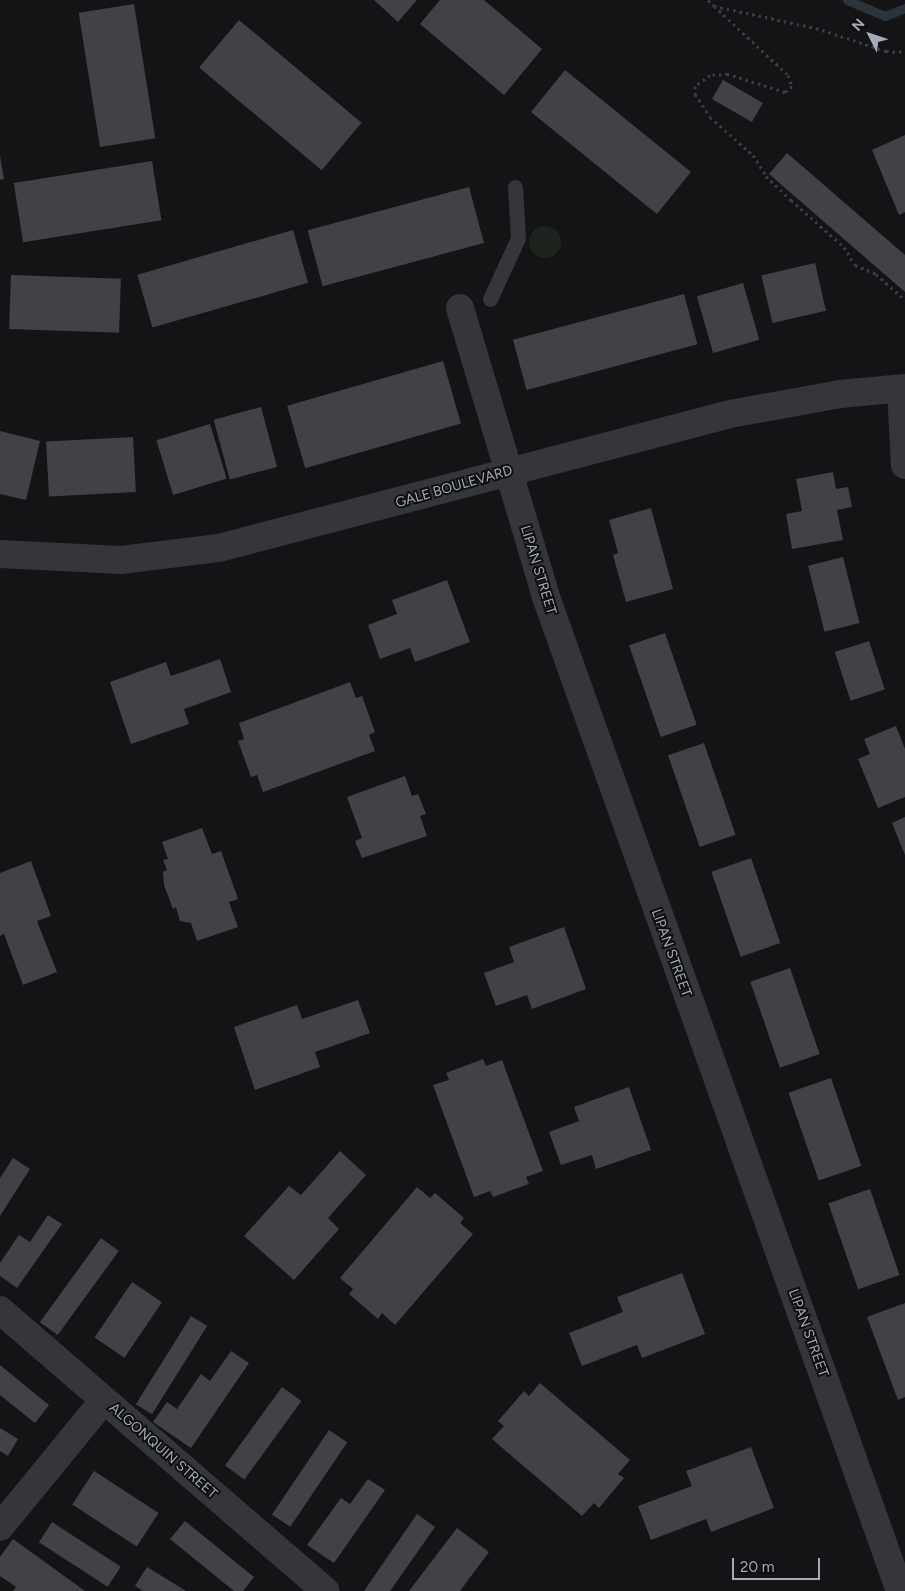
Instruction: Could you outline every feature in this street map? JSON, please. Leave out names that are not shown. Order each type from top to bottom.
[{"type":"street","name":"LIPAN STREET","points":[[460,308],[546,597],[635,852],[900,1591]]},
{"type":"street","name":"GALE BOULEVARD","points":[[0,554],[121,560],[176,556],[220,548],[730,414],[840,394],[903,388]]},
{"type":"street","points":[[903,388],[905,465]]},
{"type":"street","name":"ALGONQUIN STREET","points":[[0,1310],[104,1400],[297,1582],[326,1591]]},
{"type":"street","points":[[0,1527],[104,1400]]},
{"type":"lane","points":[[490,299],[518,238],[515,187]]},
{"type":"path","points":[[708,0],[788,75],[792,86],[785,92],[728,74],[710,75],[695,86],[695,94],[710,117],[753,155],[766,176],[844,247],[855,265],[876,274],[905,300]]},
{"type":"path","points":[[714,6],[816,28],[886,51],[905,52]]},
{"type":"shaded area","points":[[545,226],[557,230],[561,242],[557,254],[545,258],[533,254],[529,242],[533,230]]},
{"type":"building","points":[[374,0],[417,0],[398,22]]},
{"type":"building","points":[[440,0],[484,0],[542,49],[504,95],[420,24]]},
{"type":"building","points":[[134,4],[155,138],[100,147],[79,13]]},
{"type":"building","points":[[239,20],[362,123],[322,170],[199,67]]},
{"type":"building","points":[[565,70],[691,172],[657,214],[531,112]]},
{"type":"building","points":[[723,80],[763,103],[752,122],[712,99]]},
{"type":"building","points":[[905,135],[905,212],[899,215],[872,150]]},
{"type":"building","points":[[787,153],[905,255],[905,292],[769,174]]},
{"type":"building","points":[[0,156],[4,179],[0,180]]},
{"type":"building","points":[[152,161],[161,220],[23,242],[14,183]]},
{"type":"building","points":[[469,187],[484,243],[323,286],[308,230]]},
{"type":"building","points":[[293,230],[308,283],[152,328],[137,275]]},
{"type":"building","points":[[815,263],[826,311],[772,323],[761,275]]},
{"type":"building","points":[[11,275],[121,279],[119,333],[9,329]]},
{"type":"building","points":[[743,283],[759,340],[713,353],[697,296]]},
{"type":"building","points":[[684,294],[697,344],[526,390],[513,340]]},
{"type":"building","points":[[443,361],[461,423],[305,468],[287,406]]},
{"type":"building","points":[[261,407],[277,467],[230,480],[214,420]]},
{"type":"building","points":[[210,424],[227,479],[173,495],[156,440]]},
{"type":"building","points":[[0,431],[40,441],[26,500],[0,494]]},
{"type":"building","points":[[133,437],[136,492],[49,496],[46,442]]},
{"type":"building","points":[[833,472],[836,489],[848,487],[852,507],[837,510],[843,540],[792,549],[786,514],[802,511],[796,479]]},
{"type":"building","points":[[651,508],[673,589],[626,602],[613,555],[618,553],[609,520]]},
{"type":"building","points":[[843,557],[859,623],[825,632],[808,566]]},
{"type":"building","points":[[447,580],[470,642],[415,662],[410,648],[380,659],[368,625],[397,614],[392,600]]},
{"type":"building","points":[[665,633],[697,725],[661,737],[629,645]]},
{"type":"building","points":[[869,641],[885,690],[851,701],[835,652]]},
{"type":"building","points":[[220,659],[231,692],[184,709],[189,724],[131,744],[110,682],[166,662],[171,676]]},
{"type":"building","points":[[350,682],[356,698],[362,696],[375,732],[369,735],[375,751],[263,792],[257,775],[251,777],[238,741],[244,739],[239,723]]},
{"type":"building","points":[[896,726],[905,749],[905,797],[878,808],[858,759],[870,754],[864,739]]},
{"type":"building","points":[[704,743],[736,835],[700,847],[668,755]]},
{"type":"building","points":[[405,776],[412,796],[418,794],[426,814],[420,816],[427,836],[362,858],[355,841],[362,838],[347,797]]},
{"type":"building","points":[[905,817],[905,855],[892,823]]},
{"type":"building","points":[[202,828],[212,854],[221,851],[238,899],[229,902],[238,927],[197,941],[191,923],[180,921],[176,907],[173,909],[164,885],[163,872],[167,870],[163,860],[168,859],[162,842]]},
{"type":"building","points":[[751,858],[780,943],[741,957],[711,872]]},
{"type":"building","points":[[31,861],[51,916],[37,921],[57,972],[23,985],[4,934],[0,936],[0,873]]},
{"type":"building","points":[[564,927],[586,989],[532,1009],[527,995],[496,1006],[484,973],[514,962],[509,947]]},
{"type":"building","points":[[790,968],[820,1054],[780,1068],[750,982]]},
{"type":"building","points":[[358,1000],[370,1033],[315,1052],[320,1067],[255,1090],[234,1027],[297,1005],[302,1019]]},
{"type":"building","points":[[483,1059],[486,1066],[502,1060],[543,1171],[526,1177],[529,1184],[493,1197],[490,1191],[474,1197],[433,1085],[449,1080],[446,1073]]},
{"type":"building","points":[[831,1078],[861,1166],[819,1181],[788,1093]]},
{"type":"building","points":[[629,1087],[651,1150],[596,1169],[592,1155],[561,1165],[549,1132],[579,1121],[574,1107]]},
{"type":"building","points":[[340,1151],[366,1175],[328,1218],[339,1229],[294,1280],[244,1236],[289,1186],[301,1195]]},
{"type":"building","points":[[13,1158],[30,1169],[0,1216],[0,1178]]},
{"type":"building","points":[[417,1187],[430,1198],[435,1193],[464,1218],[460,1223],[473,1234],[395,1325],[382,1313],[378,1319],[349,1294],[353,1289],[340,1278]]},
{"type":"building","points":[[870,1189],[900,1275],[858,1289],[828,1203]]},
{"type":"building","points":[[48,1215],[62,1224],[17,1288],[0,1276],[0,1263],[19,1235],[30,1242]]},
{"type":"building","points":[[101,1238],[119,1251],[58,1335],[40,1322]]},
{"type":"building","points":[[682,1273],[705,1334],[642,1358],[637,1345],[582,1366],[569,1333],[623,1312],[617,1297]]},
{"type":"building","points":[[132,1282],[162,1302],[124,1358],[95,1338]]},
{"type":"building","points":[[905,1303],[905,1397],[898,1400],[867,1317]]},
{"type":"building","points":[[191,1316],[207,1326],[152,1414],[136,1404]]},
{"type":"building","points":[[231,1351],[249,1363],[191,1448],[153,1422],[167,1402],[177,1409],[201,1374],[210,1381]]},
{"type":"building","points":[[0,1365],[49,1405],[35,1423],[0,1395]]},
{"type":"building","points":[[540,1383],[630,1460],[618,1474],[624,1478],[599,1508],[594,1503],[582,1516],[492,1439],[504,1426],[498,1421],[524,1391],[529,1396]]},
{"type":"building","points":[[282,1387],[301,1401],[244,1480],[225,1465]]},
{"type":"building","points":[[0,1428],[18,1439],[8,1456],[0,1451]]},
{"type":"building","points":[[329,1430],[347,1442],[290,1527],[272,1515]]},
{"type":"building","points":[[751,1447],[774,1508],[711,1532],[706,1519],[651,1540],[638,1506],[692,1486],[686,1471]]},
{"type":"building","points":[[94,1471],[159,1513],[137,1546],[72,1505]]},
{"type":"building","points":[[368,1479],[385,1490],[334,1563],[307,1545],[341,1498],[350,1504]]},
{"type":"building","points":[[417,1514],[435,1527],[390,1591],[364,1591]]},
{"type":"building","points":[[185,1521],[254,1577],[243,1591],[234,1591],[170,1539]]},
{"type":"building","points":[[52,1522],[121,1567],[108,1587],[39,1542]]},
{"type":"building","points":[[457,1528],[489,1552],[460,1591],[409,1591]]},
{"type":"building","points":[[13,1539],[85,1591],[13,1591],[16,1587],[0,1576],[0,1557]]},
{"type":"building","points":[[147,1567],[186,1591],[143,1591],[135,1586]]},
{"type":"waterway","points":[[847,0],[885,16],[905,8]]}]
